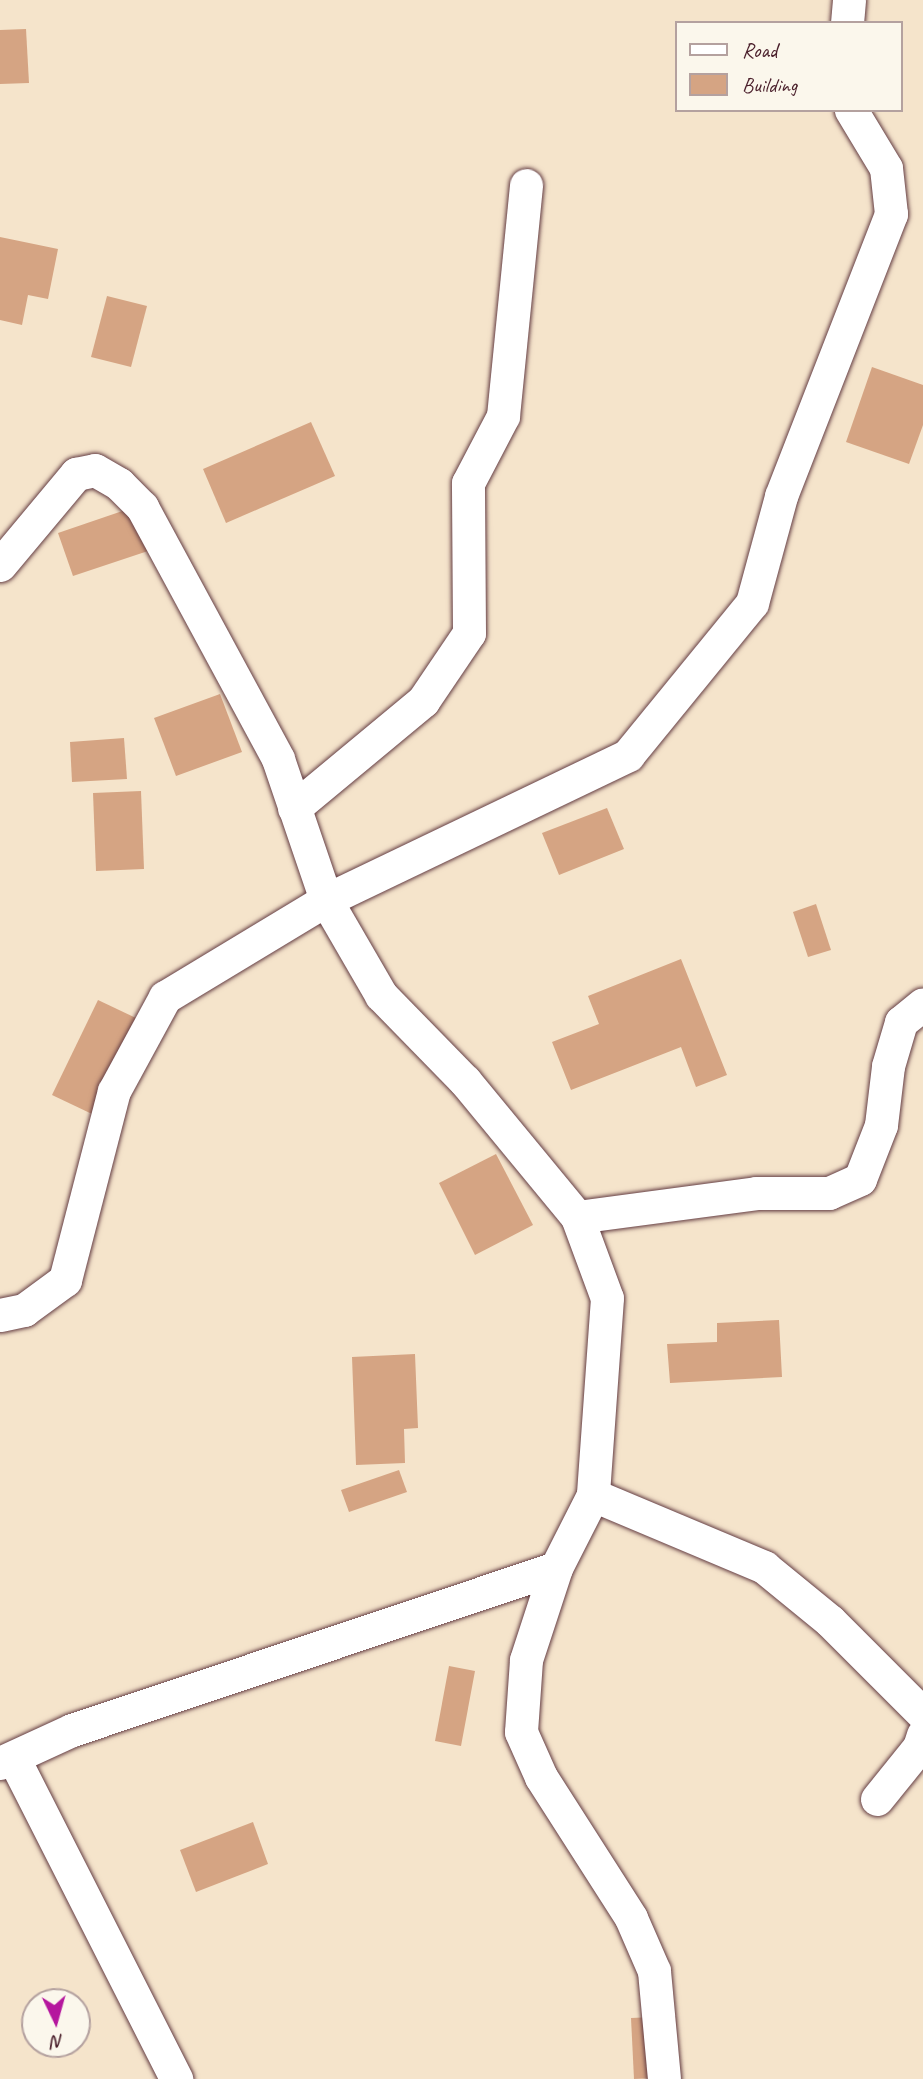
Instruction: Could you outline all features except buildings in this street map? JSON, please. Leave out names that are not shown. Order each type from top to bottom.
[{"type":"street","points":[[847,21],[849,0]]},
{"type":"street","points":[[0,1315],[24,1310],[65,1280],[114,1091],[165,997],[326,900],[628,755],[752,603],[781,496],[891,214],[886,168],[852,112]]},
{"type":"street","points":[[295,808],[423,701],[469,633],[468,483],[503,416],[526,185]]},
{"type":"street","points":[[0,565],[76,474],[95,470],[120,484],[142,508],[278,759],[326,900],[381,995],[465,1081],[577,1217],[607,1298],[593,1495],[555,1567],[526,1660],[521,1731],[541,1777],[631,1918],[654,1971],[664,2079]]},
{"type":"street","points":[[577,1217],[756,1194],[829,1193],[860,1179],[881,1125],[888,1066],[901,1022],[923,1004]]},
{"type":"street","points":[[593,1495],[764,1567],[830,1621],[923,1714]]},
{"type":"street","points":[[176,2079],[7,1761],[72,1730],[555,1567]]},
{"type":"street","points":[[877,1799],[919,1746],[923,1735]]}]
